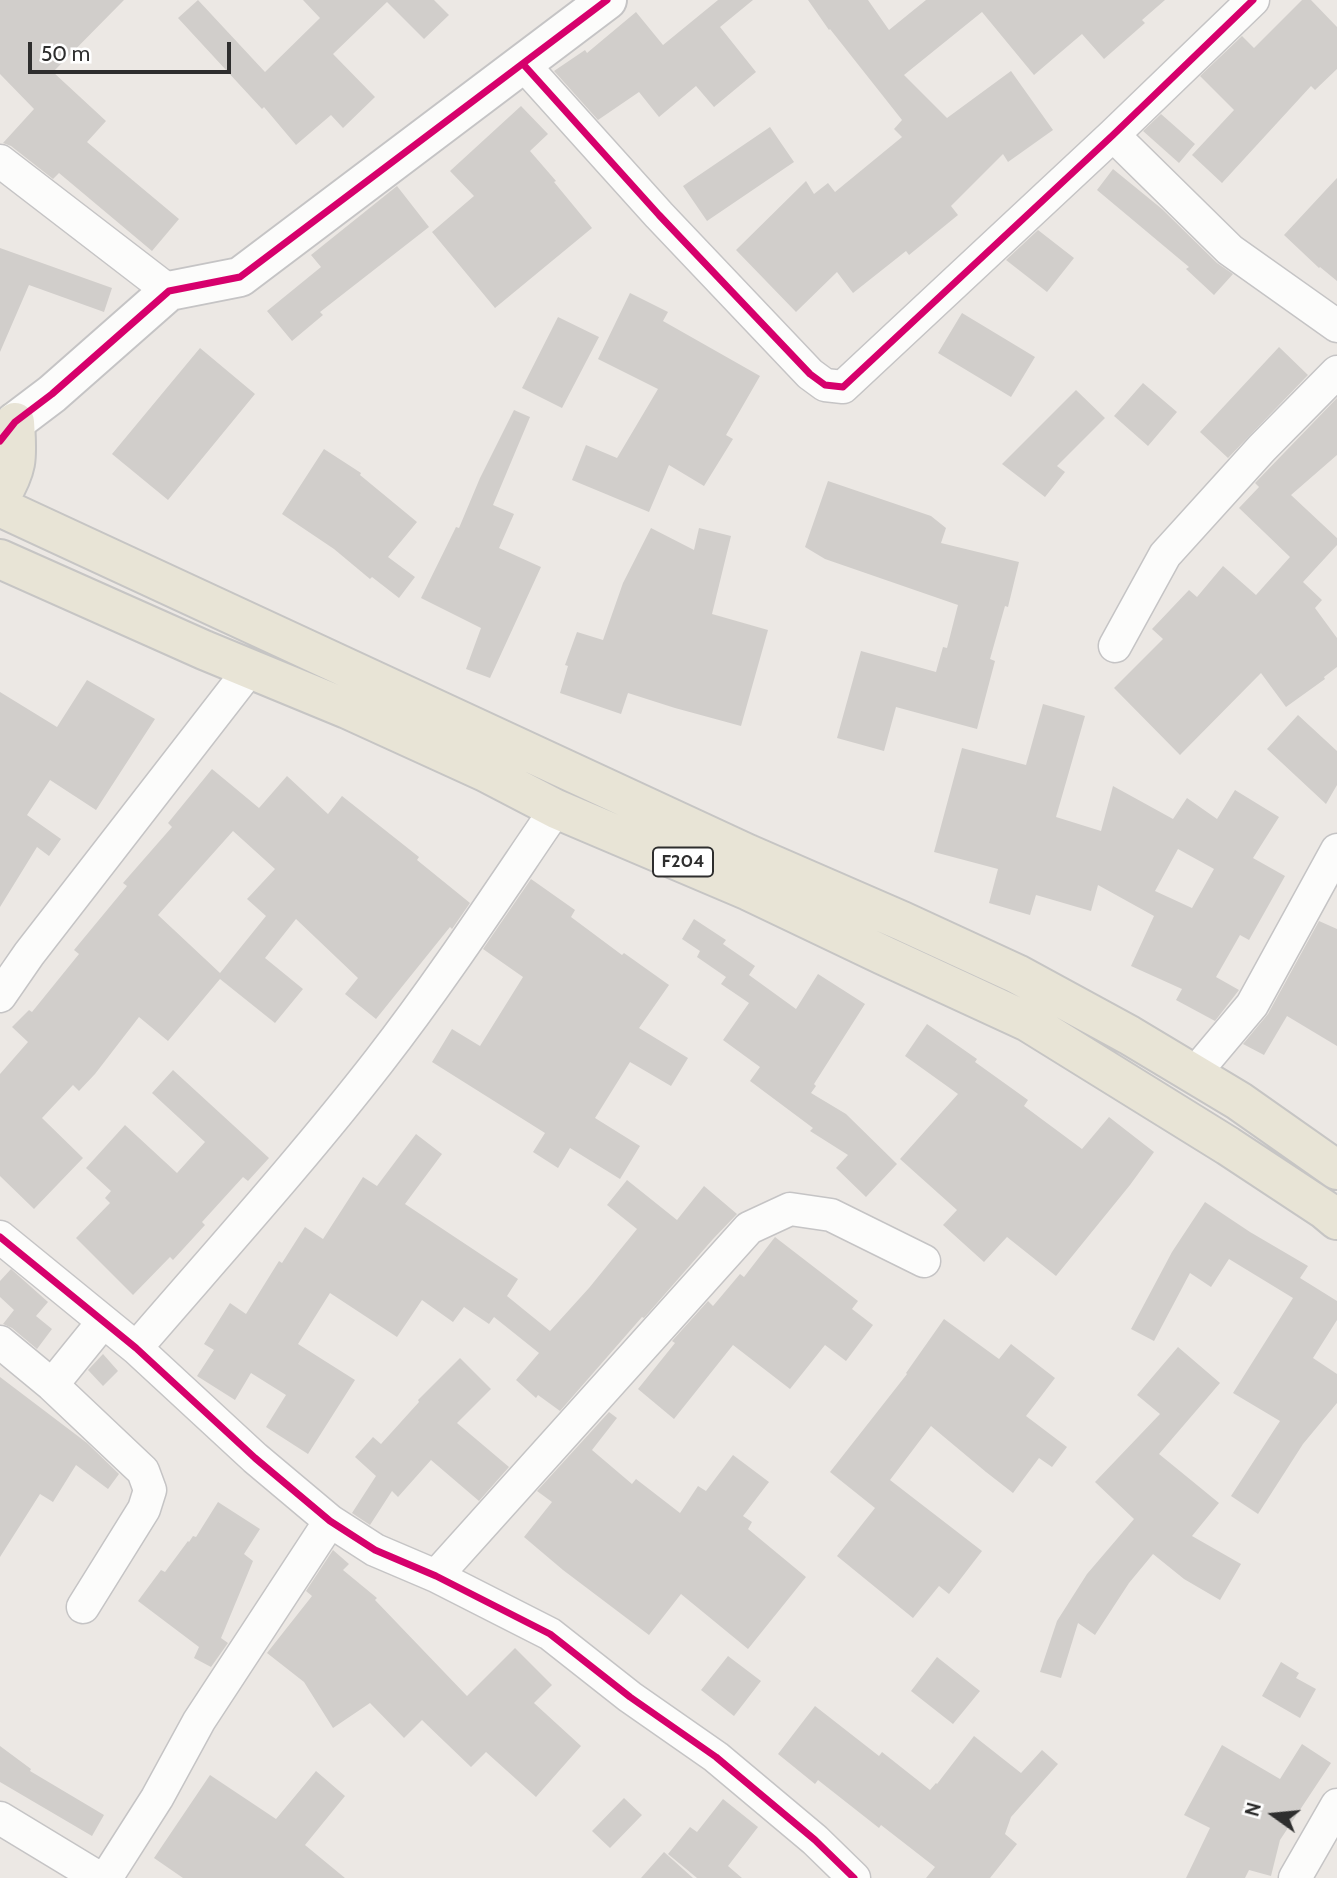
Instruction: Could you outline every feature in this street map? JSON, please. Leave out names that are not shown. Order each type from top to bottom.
[{"type":"main road","points":[[0,498],[10,482],[17,453],[8,431]]},
{"type":"main road","name":"F204","points":[[0,507],[712,838],[1017,974],[1077,1005],[1239,1101],[1337,1170]]},
{"type":"main road","name":"F204","points":[[0,559],[347,709],[485,772],[556,809],[749,891],[1028,1022],[1228,1146],[1337,1220]]},
{"type":"street","points":[[8,431],[169,291],[240,277],[607,0]]},
{"type":"street","points":[[523,64],[659,215],[810,374],[825,385],[843,387],[1253,0]]},
{"type":"street","points":[[1113,135],[1230,250],[1337,326]]},
{"type":"street","points":[[0,161],[169,291]]},
{"type":"street","points":[[1115,646],[1165,555],[1262,448],[1337,372]]},
{"type":"street","points":[[0,996],[29,954],[250,669]]},
{"type":"street","points":[[136,1348],[274,1189],[379,1061],[458,953],[556,809]]},
{"type":"street","points":[[1194,1074],[1252,1005],[1337,850]]},
{"type":"street","points":[[436,1576],[749,1228],[790,1209],[831,1215],[925,1261]]},
{"type":"street","points":[[0,1237],[136,1348],[255,1458],[330,1521],[375,1550],[436,1576],[550,1634],[630,1697],[716,1757],[816,1840],[854,1878]]},
{"type":"street","points":[[52,1385],[103,1322]]},
{"type":"street","points":[[0,1342],[52,1385],[143,1471],[150,1490],[144,1509],[83,1607]]},
{"type":"street","points":[[106,1878],[157,1798],[199,1721],[330,1521]]},
{"type":"street","points":[[1295,1878],[1337,1805]]},
{"type":"street","points":[[0,1818],[99,1878]]},
{"type":"building","points":[[0,0],[124,0],[53,72],[106,121],[87,142],[179,219],[152,251],[59,173],[53,179],[11,146],[3,143],[34,109],[0,74]]},
{"type":"building","points":[[198,0],[265,72],[320,18],[303,0],[434,0],[449,15],[424,39],[387,2],[333,54],[375,97],[343,128],[331,115],[296,145],[264,107],[262,109],[178,18]]},
{"type":"building","points":[[718,0],[753,0],[720,27],[756,72],[714,107],[696,86],[659,117],[639,92],[598,120],[554,71],[585,50],[587,53],[636,12],[663,45]]},
{"type":"building","points":[[808,0],[868,0],[889,30],[926,0],[1165,0],[1142,20],[1145,23],[1104,59],[1082,34],[1034,75],[982,12],[904,75],[947,118],[1011,71],[1053,130],[1008,162],[1003,154],[951,206],[958,215],[909,255],[906,251],[853,293],[837,272],[796,312],[736,250],[806,181],[814,194],[828,183],[835,192],[902,137],[894,129],[902,120]]},
{"type":"building","points":[[1302,0],[1311,0],[1337,27],[1337,69],[1315,90],[1311,86],[1222,183],[1192,155],[1234,110],[1200,76],[1242,36],[1254,48]]},
{"type":"building","points":[[521,106],[548,134],[530,151],[592,228],[495,308],[432,232],[474,196],[450,171]]},
{"type":"building","points":[[1161,114],[1195,144],[1179,163],[1143,131]]},
{"type":"building","points":[[770,127],[794,162],[707,221],[683,186]]},
{"type":"building","points":[[1113,169],[1162,209],[1217,263],[1233,274],[1214,295],[1186,269],[1189,267],[1097,190]]},
{"type":"building","points":[[1337,178],[1337,281],[1284,235]]},
{"type":"building","points":[[397,186],[429,227],[320,312],[323,315],[292,341],[267,311],[321,267],[311,255]]},
{"type":"building","points":[[1038,230],[1074,258],[1047,292],[1006,260]]},
{"type":"building","points":[[0,248],[112,288],[104,312],[29,285],[0,352]]},
{"type":"building","points":[[630,293],[668,312],[663,321],[760,376],[726,435],[733,439],[704,486],[669,465],[649,512],[572,480],[586,445],[617,458],[658,389],[598,359]]},
{"type":"building","points":[[962,313],[1035,357],[1011,397],[938,353]]},
{"type":"building","points":[[558,317],[599,337],[562,408],[522,388]]},
{"type":"building","points":[[1279,347],[1308,375],[1228,458],[1200,432]]},
{"type":"building","points":[[200,348],[255,394],[168,500],[112,454]]},
{"type":"building","points":[[1143,383],[1177,412],[1148,446],[1114,416]]},
{"type":"building","points":[[1076,390],[1105,418],[1057,466],[1065,472],[1045,497],[1002,464]]},
{"type":"building","points":[[1337,398],[1337,455],[1291,495],[1337,538],[1337,545],[1303,582],[1322,600],[1315,608],[1337,638],[1337,667],[1286,707],[1261,673],[1180,755],[1114,688],[1163,639],[1152,629],[1189,590],[1197,597],[1223,566],[1256,595],[1290,557],[1239,508],[1259,487],[1255,483]]},
{"type":"building","points":[[514,410],[530,417],[493,505],[514,514],[499,548],[541,567],[490,678],[466,669],[481,628],[421,598],[456,527],[459,528]]},
{"type":"building","points":[[324,449],[361,473],[360,475],[417,522],[388,557],[415,577],[399,598],[282,514]]},
{"type":"building","points":[[828,481],[931,516],[946,528],[941,543],[1019,562],[1008,607],[1005,606],[990,659],[995,661],[977,729],[896,707],[884,751],[837,738],[861,651],[936,672],[943,647],[947,648],[958,605],[825,559],[805,547]]},
{"type":"building","points":[[651,528],[694,550],[699,528],[731,536],[712,614],[768,630],[741,726],[628,693],[621,714],[560,693],[568,666],[565,665],[577,632],[603,640],[623,583]]},
{"type":"building","points":[[87,680],[155,719],[96,810],[50,780],[27,815],[61,839],[49,856],[37,847],[0,907],[0,692],[57,727]]},
{"type":"building","points":[[1043,704],[1085,716],[1056,817],[1101,831],[1113,786],[1173,819],[1187,798],[1217,819],[1235,790],[1279,817],[1253,858],[1285,876],[1249,940],[1240,935],[1216,977],[1239,990],[1215,1021],[1176,1000],[1182,989],[1131,966],[1154,916],[1098,885],[1091,911],[1036,895],[1030,915],[989,903],[998,869],[934,852],[962,748],[1026,765]],"holes":[[[1178,849],[1214,869],[1192,908],[1155,891]]]},
{"type":"building","points":[[1298,715],[1337,751],[1337,785],[1326,804],[1267,749]]},
{"type":"building","points":[[212,769],[259,808],[287,776],[328,814],[342,796],[419,857],[417,860],[470,903],[452,929],[450,927],[376,1019],[345,994],[358,978],[296,919],[265,958],[303,989],[275,1023],[220,979],[168,1041],[139,1017],[79,1091],[73,1085],[42,1118],[83,1158],[34,1209],[0,1176],[0,1074],[28,1042],[12,1027],[29,1010],[32,1012],[79,954],[74,950],[127,886],[123,883],[172,827],[168,823]],"holes":[[[233,831],[275,869],[247,899],[266,916],[220,973],[158,915]]]},
{"type":"building","points":[[531,879],[575,910],[571,917],[622,955],[624,953],[669,985],[639,1028],[688,1058],[671,1086],[630,1062],[595,1118],[640,1146],[620,1179],[570,1148],[558,1168],[533,1152],[545,1133],[432,1062],[452,1029],[480,1046],[523,977],[483,949]]},
{"type":"building","points":[[694,919],[726,940],[723,944],[755,966],[749,975],[796,1009],[818,974],[865,1004],[814,1084],[816,1086],[811,1093],[846,1114],[897,1164],[866,1197],[836,1168],[848,1155],[810,1131],[813,1128],[750,1081],[760,1067],[723,1040],[749,1003],[721,984],[726,977],[697,957],[700,951],[682,939]]},
{"type":"building","points":[[1319,921],[1337,929],[1337,1046],[1287,1016],[1264,1055],[1243,1044],[1268,1014]]},
{"type":"building","points":[[927,1024],[1028,1100],[1024,1106],[1082,1149],[1109,1117],[1154,1152],[1056,1276],[1007,1237],[984,1262],[943,1225],[957,1210],[900,1159],[958,1094],[905,1056]]},
{"type":"building","points":[[173,1070],[269,1158],[248,1181],[243,1177],[202,1222],[205,1225],[173,1260],[170,1257],[133,1295],[76,1238],[110,1203],[105,1198],[111,1191],[86,1168],[125,1125],[177,1173],[205,1142],[152,1093]]},
{"type":"building","points":[[416,1134],[442,1154],[405,1204],[518,1279],[507,1296],[550,1331],[637,1229],[607,1205],[627,1180],[677,1220],[704,1186],[737,1214],[560,1411],[538,1395],[536,1398],[516,1380],[539,1353],[494,1317],[489,1324],[464,1307],[453,1322],[422,1300],[397,1337],[330,1293],[298,1344],[355,1380],[308,1454],[266,1427],[286,1395],[251,1373],[235,1400],[197,1376],[214,1350],[204,1344],[230,1303],[246,1314],[279,1261],[282,1263],[305,1227],[323,1239],[363,1177],[377,1186]]},
{"type":"building","points":[[1205,1202],[1308,1266],[1300,1278],[1337,1301],[1337,1320],[1313,1358],[1337,1374],[1337,1403],[1303,1444],[1258,1514],[1231,1496],[1280,1421],[1233,1393],[1293,1298],[1229,1259],[1211,1287],[1190,1273],[1154,1341],[1131,1329],[1172,1252]]},
{"type":"building","points":[[775,1237],[858,1301],[852,1309],[873,1325],[846,1361],[825,1345],[790,1389],[733,1345],[674,1419],[638,1389],[675,1343],[672,1341],[708,1301],[713,1306],[740,1274],[744,1277]]},
{"type":"building","points":[[11,1269],[48,1302],[36,1316],[52,1329],[37,1349],[12,1328],[3,1324],[14,1310],[0,1297],[0,1281]]},
{"type":"building","points":[[944,1319],[999,1359],[1011,1344],[1055,1378],[1026,1416],[1067,1447],[1052,1467],[1039,1458],[1013,1493],[931,1426],[890,1480],[982,1551],[949,1594],[939,1586],[913,1618],[837,1556],[875,1508],[830,1472],[907,1374]]},
{"type":"building","points":[[1178,1347],[1220,1383],[1159,1454],[1219,1503],[1192,1536],[1241,1564],[1220,1600],[1184,1579],[1153,1554],[1129,1583],[1095,1635],[1078,1623],[1061,1678],[1040,1672],[1057,1621],[1087,1574],[1134,1519],[1095,1482],[1160,1414],[1137,1395]]},
{"type":"building","points":[[103,1354],[118,1371],[103,1386],[88,1370]]},
{"type":"building","points":[[460,1358],[491,1389],[457,1423],[509,1467],[479,1501],[431,1460],[398,1497],[392,1491],[370,1525],[352,1513],[376,1476],[355,1457],[373,1437],[381,1444],[418,1400]]},
{"type":"building","points":[[0,1377],[87,1443],[119,1474],[108,1489],[76,1465],[53,1502],[40,1494],[0,1557]]},
{"type":"building","points":[[609,1412],[617,1418],[592,1450],[632,1484],[636,1479],[680,1513],[698,1486],[706,1491],[733,1455],[769,1482],[743,1516],[752,1522],[748,1529],[806,1577],[748,1649],[681,1594],[649,1635],[524,1537],[552,1502],[537,1491]]},
{"type":"building","points":[[218,1502],[260,1529],[244,1554],[253,1561],[221,1638],[228,1643],[211,1667],[194,1658],[199,1647],[138,1601],[161,1570],[165,1572],[188,1541],[193,1536],[196,1537]]},
{"type":"building","points":[[333,1550],[349,1564],[343,1570],[377,1598],[375,1600],[467,1696],[515,1648],[552,1685],[534,1703],[581,1746],[536,1797],[486,1752],[471,1767],[422,1720],[404,1738],[370,1703],[333,1728],[304,1682],[267,1653],[312,1596],[306,1591]]},
{"type":"building","points":[[728,1656],[761,1681],[734,1716],[701,1690]]},
{"type":"building","points":[[937,1657],[980,1691],[953,1724],[911,1691]]},
{"type":"building","points":[[1281,1662],[1299,1673],[1296,1678],[1316,1689],[1300,1718],[1262,1696]]},
{"type":"building","points":[[815,1706],[879,1756],[882,1752],[930,1790],[974,1736],[1021,1773],[1042,1750],[1058,1764],[1011,1817],[1005,1834],[1017,1844],[990,1878],[926,1878],[935,1867],[881,1825],[879,1828],[818,1780],[815,1784],[778,1754]]},
{"type":"building","points":[[1302,1744],[1331,1763],[1280,1840],[1271,1876],[1249,1870],[1245,1878],[1186,1878],[1210,1828],[1184,1815],[1222,1745],[1280,1779]]},
{"type":"building","points":[[0,1746],[31,1769],[30,1771],[104,1815],[92,1836],[0,1782]]},
{"type":"building","points":[[316,1771],[345,1796],[305,1845],[345,1878],[183,1878],[154,1858],[210,1775],[276,1819]]},
{"type":"building","points":[[624,1798],[642,1815],[610,1848],[592,1831]]},
{"type":"building","points":[[723,1799],[758,1827],[728,1866],[742,1878],[697,1878],[668,1854],[690,1827],[697,1832]]},
{"type":"building","points":[[664,1852],[693,1878],[641,1878]]},
{"type":"cycle path","points":[[0,441],[15,422],[52,394],[169,291],[240,277],[607,0]]},
{"type":"cycle path","points":[[523,64],[659,215],[810,374],[825,385],[843,387],[1253,0]]},
{"type":"cycle path","points":[[0,1237],[136,1348],[255,1458],[330,1521],[375,1550],[436,1576],[550,1634],[630,1697],[716,1757],[815,1840],[854,1878]]}]
